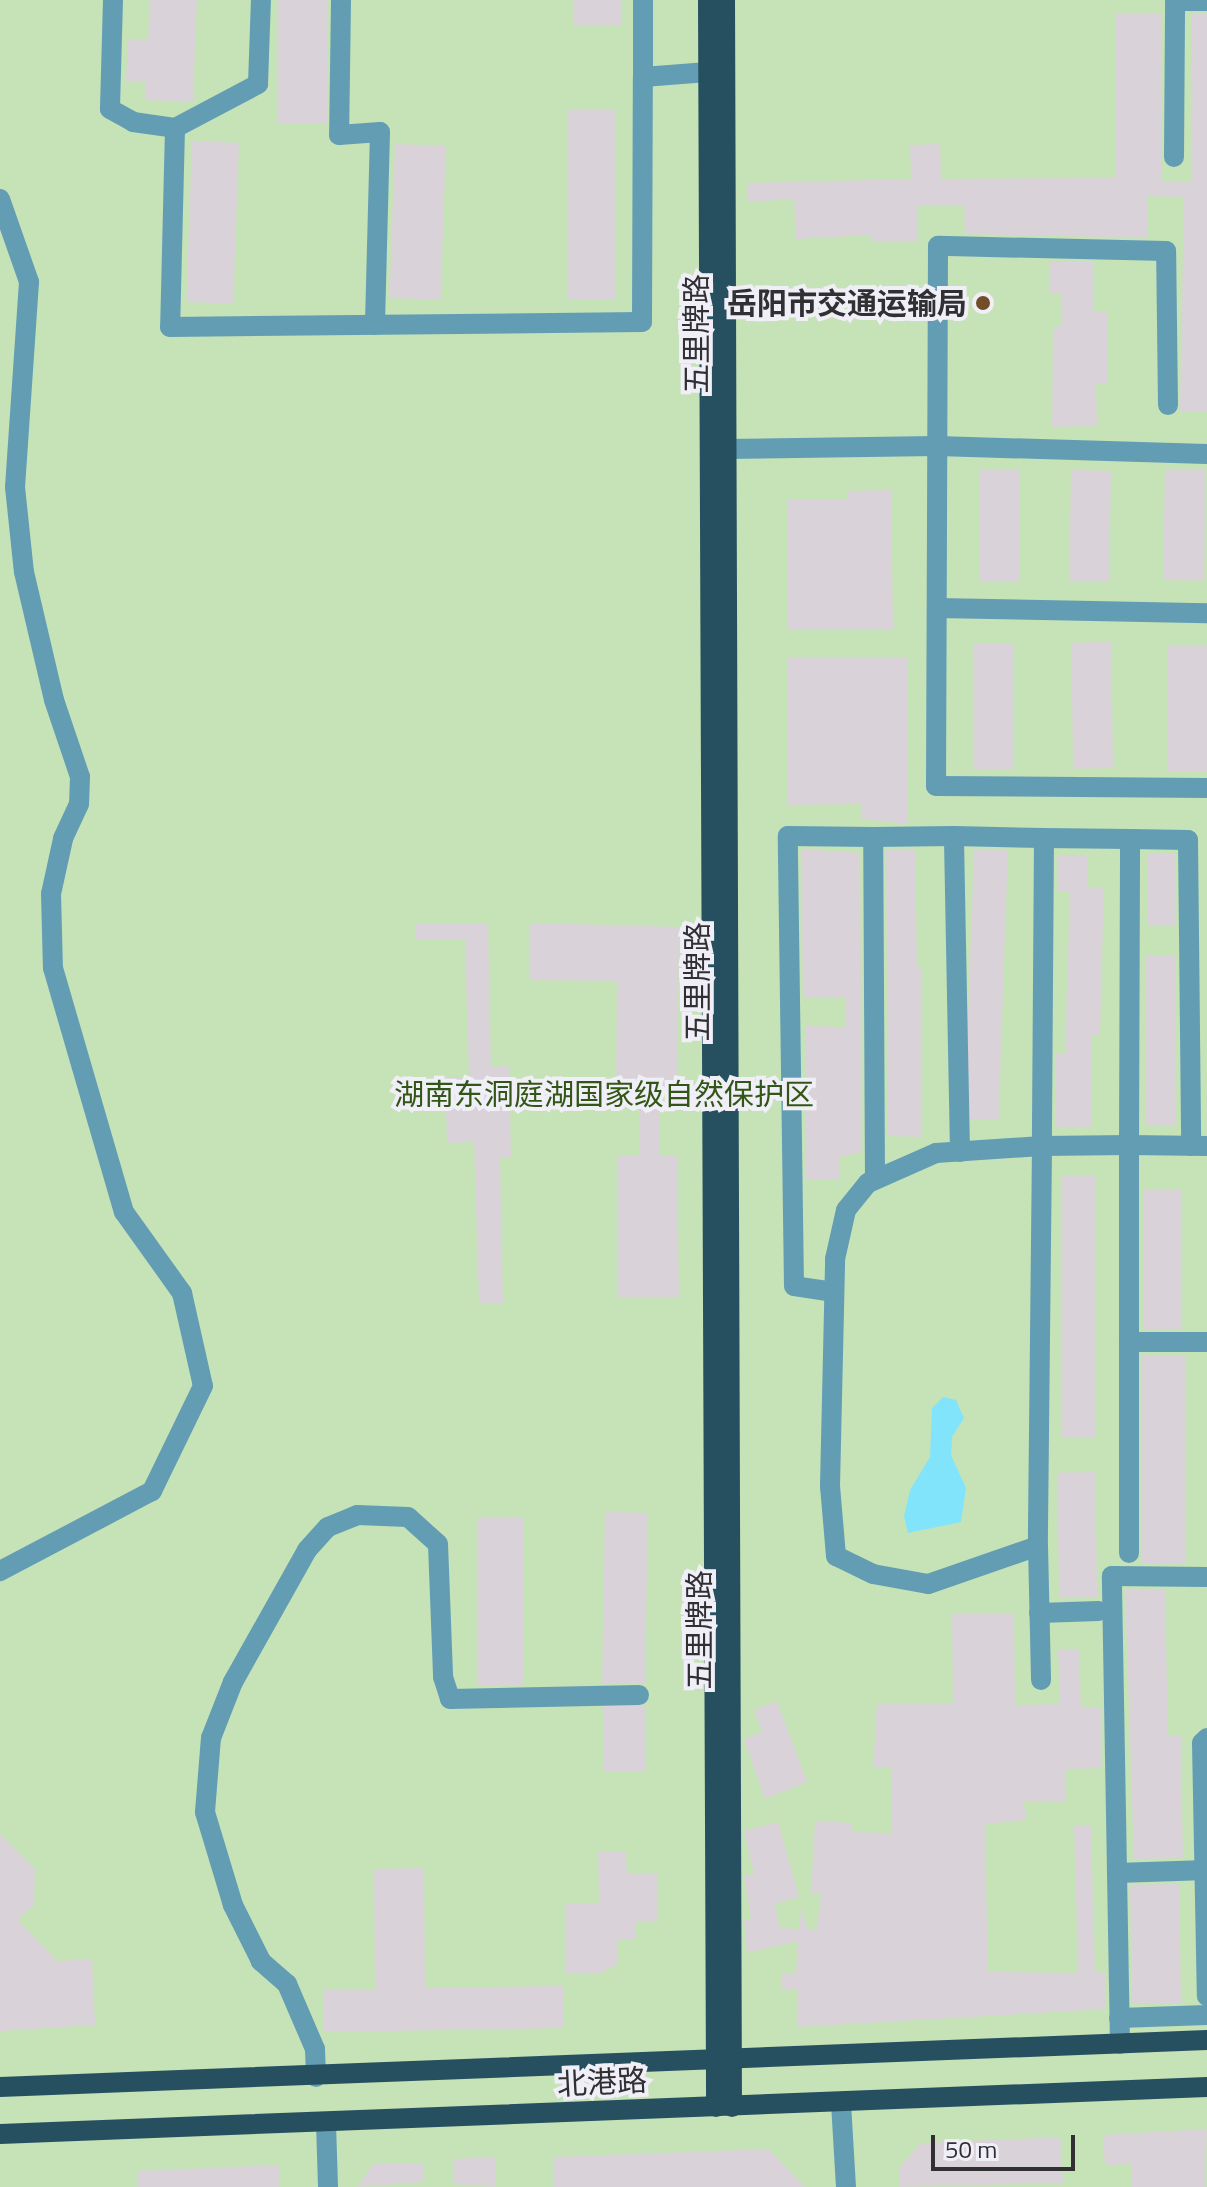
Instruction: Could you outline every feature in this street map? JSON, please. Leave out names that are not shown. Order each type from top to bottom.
[{"type":"main road","name":"五里牌路","points":[[708,0],[724,2107]]},
{"type":"main road","name":"五里牌路","points":[[722,2060],[725,0]]},
{"type":"main road","name":"北港路","points":[[0,2087],[1207,2040]]},
{"type":"main road","name":"北港路","points":[[0,2134],[1207,2087]]},
{"type":"street","points":[[113,0],[110,109],[133,122],[175,128],[258,84],[261,0]]},
{"type":"street","points":[[341,0],[339,135],[380,132],[375,325]]},
{"type":"street","points":[[175,128],[170,327],[642,322],[643,0]]},
{"type":"street","points":[[1174,157],[1175,1],[1196,1]]},
{"type":"street","points":[[643,77],[708,72]]},
{"type":"street","points":[[0,199],[29,282],[15,487],[24,572],[54,700],[80,777],[79,804],[63,839],[51,894],[53,968],[124,1212],[182,1293],[203,1386],[152,1491],[0,1571]]},
{"type":"street","points":[[1168,405],[1166,251],[938,246],[936,786],[1207,788]]},
{"type":"street","points":[[726,449],[937,446],[1207,454]]},
{"type":"street","points":[[937,608],[1207,613]]},
{"type":"street","points":[[834,1292],[794,1286],[788,836],[1188,840],[1199,1146],[1042,1146],[936,1153],[875,1180],[846,1210],[834,1292],[830,1486],[836,1556],[873,1574],[928,1584],[1038,1546]]},
{"type":"street","points":[[954,836],[960,1152]]},
{"type":"street","points":[[873,837],[875,1180]]},
{"type":"street","points":[[1041,1680],[1038,1546],[1044,838]]},
{"type":"street","points":[[1129,1553],[1130,839]]},
{"type":"street","points":[[1129,1342],[1207,1342]]},
{"type":"street","points":[[316,2077],[315,2049],[304,2035],[287,1984],[261,1961],[233,1905],[205,1812],[211,1738],[233,1682],[307,1550],[328,1527],[357,1515],[408,1517],[438,1544],[443,1677],[450,1699],[639,1695]]},
{"type":"street","points":[[1120,2044],[1112,1576],[1207,1577]]},
{"type":"street","points":[[1039,1613],[1099,1611]]},
{"type":"street","points":[[1207,1738],[1202,1743],[1207,1996]]},
{"type":"street","points":[[1117,1873],[1207,1870]]},
{"type":"street","points":[[1119,2018],[1207,2015]]},
{"type":"street","points":[[841,2103],[846,2187]]},
{"type":"street","points":[[326,2123],[328,2187]]},
{"type":"green space","name":"湖南东洞庭湖国家级自然保护区","points":[[0,0],[1207,0],[1207,2187],[0,2187]]},
{"type":"water","points":[[943,1397],[956,1400],[964,1418],[952,1437],[951,1455],[966,1488],[961,1522],[908,1533],[904,1516],[910,1490],[930,1457],[932,1408]]},
{"type":"building","points":[[150,0],[197,0],[193,102],[145,100],[146,82],[126,81],[128,39],[148,40]]},
{"type":"building","points":[[277,0],[327,0],[327,123],[277,123]]},
{"type":"building","points":[[573,0],[621,0],[621,26],[573,26]]},
{"type":"building","points":[[1116,14],[1162,14],[1161,182],[1191,182],[1192,14],[1207,14],[1207,411],[1180,411],[1184,197],[1147,196],[1147,238],[965,234],[964,205],[917,205],[918,241],[872,242],[872,235],[796,239],[794,199],[748,202],[748,183],[911,179],[910,145],[940,144],[941,179],[1116,178]]},
{"type":"building","points":[[568,110],[616,110],[616,299],[568,299]]},
{"type":"building","points":[[192,141],[239,143],[233,304],[186,302]]},
{"type":"building","points":[[395,144],[446,146],[441,300],[390,298]]},
{"type":"building","points":[[1049,261],[1093,262],[1094,312],[1107,312],[1107,384],[1096,384],[1097,426],[1052,427],[1053,328],[1062,325],[1062,293],[1049,293]]},
{"type":"building","points":[[1165,469],[1206,470],[1204,581],[1163,580]]},
{"type":"building","points":[[979,470],[1020,470],[1020,581],[979,581]]},
{"type":"building","points":[[1071,470],[1111,471],[1109,582],[1069,581]]},
{"type":"building","points":[[891,490],[893,629],[787,630],[787,499],[848,499],[847,491]]},
{"type":"building","points":[[1111,642],[1113,768],[1073,769],[1071,643]]},
{"type":"building","points":[[973,643],[1013,643],[1013,769],[973,769]]},
{"type":"building","points":[[1168,645],[1207,645],[1207,771],[1168,771]]},
{"type":"building","points":[[787,657],[908,658],[908,824],[862,819],[862,804],[788,805]]},
{"type":"building","points":[[801,849],[860,853],[862,1152],[839,1157],[839,1179],[806,1179],[805,1026],[846,1027],[846,997],[803,998]]},
{"type":"building","points":[[915,849],[917,968],[922,968],[922,1137],[888,1136],[886,850]]},
{"type":"building","points":[[974,849],[1008,850],[999,1120],[965,1119]]},
{"type":"building","points":[[1148,854],[1175,854],[1175,926],[1148,926]]},
{"type":"building","points":[[1057,855],[1088,856],[1087,887],[1104,887],[1100,1035],[1091,1035],[1091,1127],[1056,1127],[1056,1054],[1065,1054],[1070,892],[1057,892]]},
{"type":"building","points":[[488,923],[491,1067],[509,1066],[511,1158],[500,1158],[503,1304],[479,1304],[474,1142],[447,1143],[445,1077],[469,1077],[465,940],[415,940],[415,924]]},
{"type":"building","points":[[529,923],[679,927],[677,1087],[660,1087],[659,1156],[677,1155],[679,1298],[618,1298],[617,1156],[639,1156],[639,1087],[616,1086],[617,981],[529,980]]},
{"type":"building","points":[[1145,955],[1176,955],[1176,1125],[1145,1125]]},
{"type":"building","points":[[1061,1175],[1096,1175],[1096,1438],[1061,1438]]},
{"type":"building","points":[[1144,1190],[1182,1190],[1182,1329],[1144,1329]]},
{"type":"building","points":[[1142,1356],[1185,1356],[1185,1564],[1142,1564]]},
{"type":"building","points":[[1095,1472],[1097,1597],[1059,1598],[1057,1473]]},
{"type":"building","points":[[605,1512],[648,1513],[645,1684],[602,1683]]},
{"type":"building","points":[[478,1517],[523,1517],[523,1685],[478,1685]]},
{"type":"building","points":[[1125,1589],[1165,1590],[1168,1736],[1181,1736],[1183,1858],[1134,1859]]},
{"type":"building","points":[[1014,1613],[1015,1705],[1060,1704],[1058,1650],[1079,1650],[1081,1708],[1101,1707],[1102,1768],[1066,1769],[1066,1801],[1024,1802],[1026,1820],[985,1824],[988,1972],[1078,1973],[1074,1826],[1091,1825],[1095,1973],[1106,1972],[1106,2009],[797,2027],[797,1989],[781,1989],[781,1974],[796,1974],[798,1941],[747,1953],[744,1920],[751,1919],[744,1876],[754,1874],[744,1831],[778,1822],[799,1897],[775,1904],[780,1928],[799,1929],[802,1908],[808,1930],[817,1930],[821,1892],[811,1895],[815,1821],[852,1823],[852,1832],[892,1833],[891,1767],[873,1767],[877,1704],[953,1703],[952,1614]]},
{"type":"building","points":[[777,1701],[807,1782],[765,1799],[744,1739],[762,1732],[754,1710]]},
{"type":"building","points":[[603,1706],[646,1706],[646,1772],[603,1772]]},
{"type":"building","points":[[0,1834],[35,1869],[34,1905],[18,1920],[57,1961],[92,1959],[95,2025],[0,2031]]},
{"type":"building","points":[[598,1851],[626,1851],[627,1874],[658,1874],[658,1922],[636,1922],[636,1939],[617,1939],[618,1964],[601,1973],[565,1973],[565,1903],[599,1903]]},
{"type":"building","points":[[424,1868],[425,1988],[563,1986],[564,2028],[324,2032],[323,1990],[375,1989],[374,1869]]},
{"type":"building","points":[[1179,1884],[1181,2003],[1132,2004],[1130,1885]]},
{"type":"building","points":[[1207,2129],[1205,2187],[1132,2187],[1131,2164],[1105,2165],[1103,2135]]},
{"type":"building","points":[[1060,2137],[1063,2183],[900,2187],[899,2168],[921,2143]]},
{"type":"building","points":[[768,2149],[805,2187],[554,2187],[553,2157]]},
{"type":"building","points":[[495,2157],[496,2187],[454,2184],[453,2159]]},
{"type":"building","points":[[374,2163],[424,2164],[424,2182],[357,2187]]},
{"type":"building","points":[[279,2165],[280,2187],[137,2187],[137,2171]]},
{"type":"place","name":"岳阳市交通运输局","points":[[983,303]]}]
